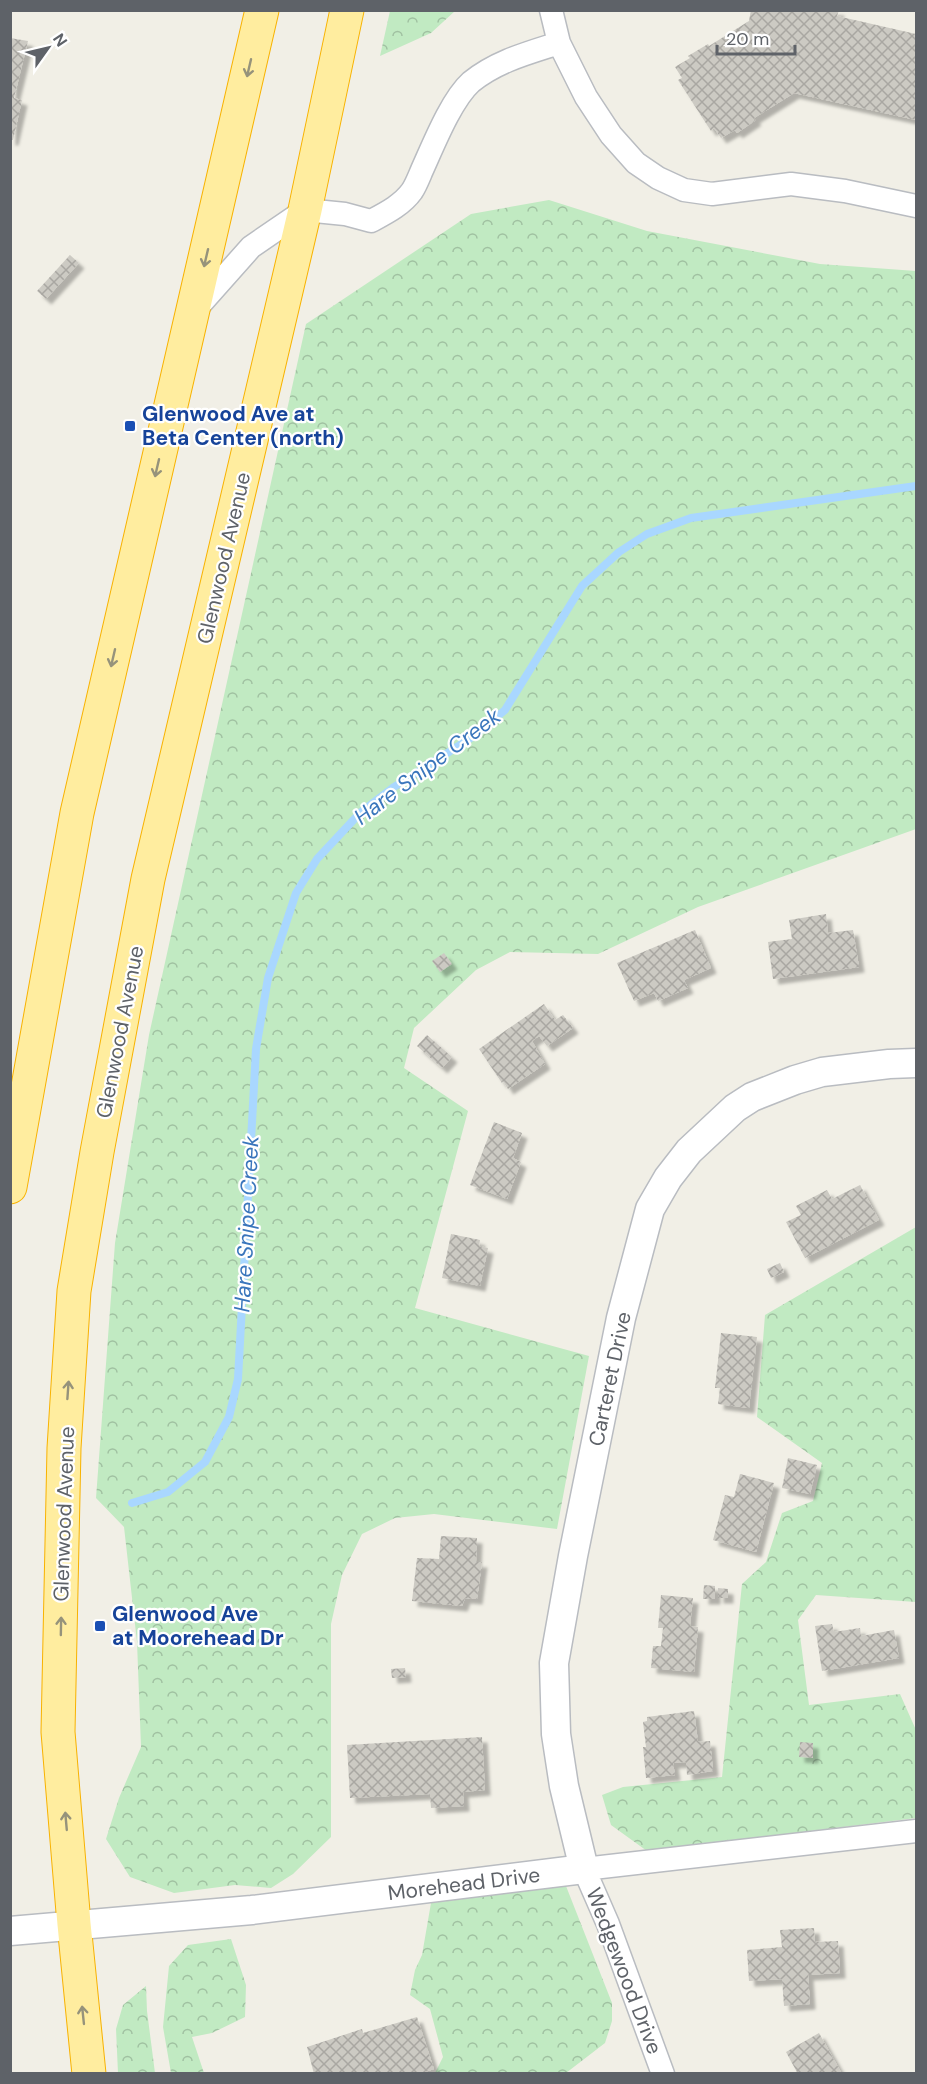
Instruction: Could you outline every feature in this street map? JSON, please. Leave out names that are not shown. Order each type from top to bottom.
[{"type":"highway","points":[[10,1187],[77,813],[262,10]]},
{"type":"highway","name":"Glenwood Avenue","points":[[88,2073],[58,1732],[64,1448],[74,1291],[97,1152],[148,879],[305,210],[347,10]]},
{"type":"street","points":[[552,10],[559,43],[586,97],[612,135],[636,163],[658,178],[684,190],[712,194],[791,184],[845,191],[916,206]]},
{"type":"street","points":[[193,312],[251,247],[305,210],[345,214],[371,221],[396,207],[412,192],[443,126],[458,99],[470,84],[490,69],[515,56],[559,43]]},
{"type":"street","name":"Carteret Drive","points":[[584,1869],[564,1786],[556,1734],[554,1663],[621,1318],[650,1209],[668,1178],[689,1151],[735,1108],[752,1097],[822,1072],[916,1063]]},
{"type":"street","name":"Morehead Drive","points":[[10,1931],[252,1910],[916,1831]]},
{"type":"street","name":"Wedgewood Drive","points":[[584,1869],[608,1924],[663,2073]]},
{"type":"green space","points":[[390,10],[455,11],[431,33],[380,56]]},
{"type":"green space","points":[[549,200],[647,231],[820,264],[916,271],[916,829],[698,907],[598,954],[510,952],[476,970],[414,1028],[404,1068],[468,1111],[415,1308],[589,1356],[557,1529],[434,1514],[395,1518],[362,1534],[342,1575],[331,1624],[331,1837],[293,1874],[271,1888],[235,1885],[174,1893],[130,1877],[106,1839],[119,1798],[141,1747],[137,1642],[124,1527],[96,1498],[115,1243],[149,1035],[306,324],[471,214]]},
{"type":"green space","points":[[916,1227],[916,1602],[816,1595],[798,1620],[809,1705],[900,1694],[916,1730],[916,1818],[647,1851],[611,1825],[602,1795],[623,1787],[722,1777],[742,1584],[766,1562],[782,1513],[813,1501],[822,1463],[757,1417],[765,1315]]},
{"type":"green space","points":[[566,1886],[612,2003],[612,2021],[605,2043],[566,2073],[435,2073],[443,2057],[430,2009],[410,1995],[415,1970],[422,1955],[431,1903]]},
{"type":"green space","points":[[231,1939],[246,1985],[245,2017],[212,2033],[192,2037],[204,2073],[171,2073],[163,2027],[169,1966],[188,1945]]},
{"type":"green space","points":[[146,1986],[155,2073],[118,2073],[116,2029],[123,2005]]},
{"type":"building","points":[[751,10],[839,10],[837,16],[916,34],[916,120],[794,93],[754,118],[756,120],[737,133],[735,130],[721,138],[714,128],[711,131],[678,80],[682,78],[675,67],[690,58],[688,56],[749,21]]},
{"type":"building","points":[[10,38],[28,41],[14,98],[22,100],[13,140],[10,140]]},
{"type":"building","points":[[70,255],[79,263],[46,299],[37,291]]},
{"type":"building","points":[[826,914],[828,933],[853,930],[859,967],[773,979],[768,942],[792,939],[789,920]]},
{"type":"building","points":[[695,930],[711,968],[684,980],[688,988],[658,1001],[654,993],[634,1001],[617,963]]},
{"type":"building","points":[[444,953],[452,964],[440,972],[432,961]]},
{"type":"building","points":[[544,1004],[555,1020],[563,1015],[573,1028],[547,1046],[539,1036],[532,1041],[545,1064],[508,1089],[479,1049]]},
{"type":"building","points":[[427,1035],[452,1057],[442,1068],[417,1046]]},
{"type":"building","points":[[494,1122],[522,1133],[513,1158],[521,1162],[507,1199],[470,1185]]},
{"type":"building","points":[[860,1185],[879,1220],[805,1258],[786,1222],[801,1215],[796,1206],[827,1190],[832,1199]]},
{"type":"building","points":[[451,1234],[480,1240],[479,1246],[488,1248],[480,1286],[442,1278]]},
{"type":"building","points":[[780,1263],[784,1272],[771,1278],[767,1269]]},
{"type":"building","points":[[721,1333],[757,1337],[749,1408],[718,1404],[720,1388],[715,1388]]},
{"type":"building","points":[[788,1458],[817,1465],[810,1494],[782,1488]]},
{"type":"building","points":[[740,1474],[774,1483],[756,1552],[713,1540],[725,1495],[734,1497]]},
{"type":"building","points":[[441,1536],[477,1538],[476,1562],[482,1562],[477,1599],[465,1598],[462,1606],[412,1601],[417,1558],[439,1559]]},
{"type":"building","points":[[704,1585],[715,1586],[715,1599],[703,1599]]},
{"type":"building","points":[[718,1588],[728,1589],[728,1598],[718,1598]]},
{"type":"building","points":[[661,1595],[693,1598],[690,1626],[698,1627],[694,1672],[651,1668],[653,1646],[661,1646],[663,1628],[658,1628]]},
{"type":"building","points":[[832,1624],[834,1632],[860,1628],[861,1636],[894,1630],[899,1658],[822,1671],[815,1626]]},
{"type":"building","points":[[405,1668],[406,1677],[392,1678],[391,1669]]},
{"type":"building","points":[[694,1711],[698,1742],[710,1741],[713,1771],[687,1775],[686,1762],[673,1763],[675,1775],[646,1778],[643,1722],[647,1721],[647,1717]]},
{"type":"building","points":[[482,1737],[485,1790],[463,1792],[464,1806],[431,1808],[430,1794],[350,1798],[347,1745]]},
{"type":"building","points":[[800,1742],[813,1743],[813,1758],[799,1757]]},
{"type":"building","points":[[814,1928],[815,1942],[838,1941],[840,1973],[808,1975],[810,2004],[784,2006],[782,1979],[749,1981],[747,1950],[782,1947],[780,1930]]},
{"type":"building","points":[[417,2017],[434,2069],[419,2074],[314,2074],[307,2047],[362,2029],[363,2033]]},
{"type":"building","points":[[819,2033],[842,2074],[798,2074],[786,2052]]},
{"type":"waterway","name":"Hare Snipe Creek","points":[[132,1503],[168,1492],[205,1462],[229,1417],[238,1379],[256,1049],[268,978],[296,893],[317,859],[360,813],[394,787],[474,736],[505,710],[582,586],[619,552],[647,534],[691,518],[916,486]]},
{"type":"place","name":"Glenwood Ave at Beta Center (north)","points":[[130,426]]},
{"type":"place","name":"Glenwood Ave at Moorehead Dr","points":[[100,1626]]}]
